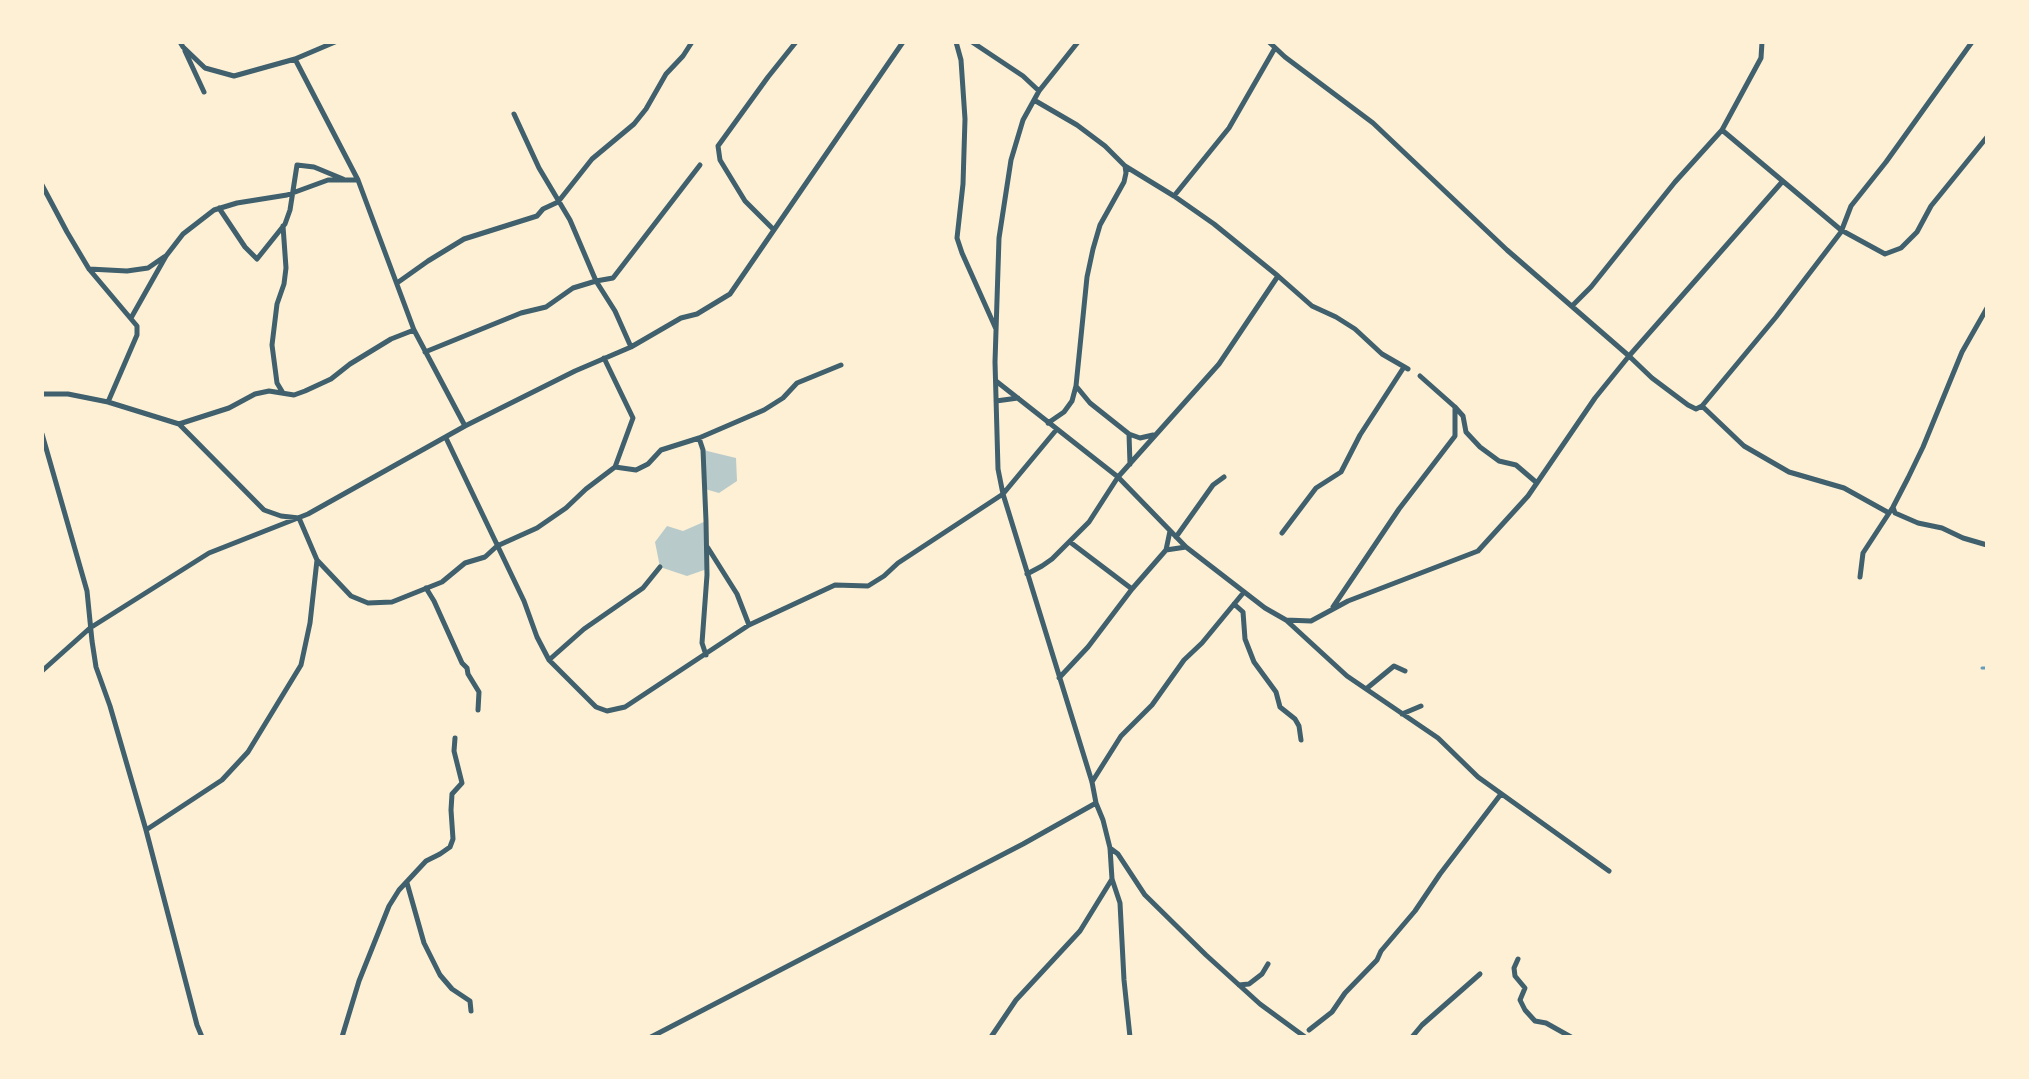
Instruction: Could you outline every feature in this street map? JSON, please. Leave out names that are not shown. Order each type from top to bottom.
[{"type":"street","points":[[182,44],[205,68],[234,76],[295,58],[335,42]]},
{"type":"street","points":[[398,283],[464,239],[537,216],[543,209],[558,202],[592,159],[634,124],[646,109],[666,74],[693,42]]},
{"type":"street","points":[[774,230],[745,201],[720,160],[718,146],[796,42]]},
{"type":"street","points":[[42,671],[90,628],[209,553],[299,518],[465,426],[631,346],[681,318],[697,314],[730,294],[903,42]]},
{"type":"street","points":[[956,42],[963,75],[965,119],[963,184],[957,238],[996,330]]},
{"type":"street","points":[[972,42],[1023,76],[1039,91]]},
{"type":"street","points":[[1078,42],[1039,91],[1023,120],[1011,160],[999,238],[996,330],[998,469],[1003,494],[1092,782],[1110,848],[1112,879],[1120,903],[1130,1037]]},
{"type":"street","points":[[1269,42],[1373,123],[1507,250],[1652,378],[1696,409],[1702,406],[1776,317],[1841,230],[1851,206],[1886,162],[1972,42]]},
{"type":"street","points":[[1572,306],[1591,287],[1675,182],[1722,130],[1761,58],[1762,42]]},
{"type":"street","points":[[182,44],[204,92]]},
{"type":"street","points":[[1174,196],[1229,128],[1275,48]]},
{"type":"street","points":[[295,58],[358,180],[414,330],[465,426]]},
{"type":"street","points":[[1034,100],[1077,125],[1105,146],[1125,166],[1214,224],[1312,306],[1355,329],[1382,354],[1406,368],[1360,435],[1341,472],[1316,488],[1282,533]]},
{"type":"street","points":[[514,114],[539,168],[570,220],[596,281],[615,311],[631,346]]},
{"type":"street","points":[[1722,130],[1841,230],[1885,254],[1901,248],[1917,232],[1931,206],[1987,137]]},
{"type":"street","points":[[219,208],[245,247],[257,259],[283,226],[290,210],[297,165],[314,167],[344,180]]},
{"type":"street","points":[[425,352],[520,313],[546,307],[573,288],[613,278],[700,165]]},
{"type":"street","points":[[1048,423],[1064,412],[1072,401],[1076,386],[1087,277],[1093,249],[1100,225],[1124,182],[1125,166]]},
{"type":"street","points":[[131,318],[166,256],[183,234],[213,210],[292,192],[328,180],[358,180]]},
{"type":"street","points":[[1286,620],[1311,621],[1332,609],[1478,551],[1528,496],[1595,398],[1629,356],[1782,182]]},
{"type":"street","points":[[42,185],[89,269],[137,326],[138,335],[108,402]]},
{"type":"street","points":[[283,226],[286,268],[284,284],[277,304],[272,345],[277,383],[283,393]]},
{"type":"street","points":[[89,269],[127,271],[148,268],[166,256]]},
{"type":"street","points":[[1027,574],[1042,566],[1089,522],[1118,477],[1219,364],[1278,276]]},
{"type":"street","points":[[1860,577],[1863,553],[1893,507],[1923,447],[1962,352],[1987,308]]},
{"type":"street","points":[[179,424],[229,408],[255,394],[269,392],[294,395],[331,379],[350,364],[391,339],[414,330]]},
{"type":"street","points":[[299,518],[317,560],[351,596],[368,603],[392,602],[442,582],[465,563],[485,557],[497,546],[537,528],[566,508],[615,467],[633,418],[604,358]]},
{"type":"street","points":[[615,467],[636,470],[648,464],[661,450],[699,438],[764,410],[783,398],[797,382],[841,365]]},
{"type":"street","points":[[1420,376],[1463,416],[1466,432],[1480,447],[1499,461],[1516,465],[1537,483]]},
{"type":"street","points":[[996,381],[1118,477],[1186,547],[1265,608],[1286,620],[1347,676],[1438,738],[1478,777],[1609,871]]},
{"type":"street","points":[[1076,386],[1090,403],[1129,434],[1140,438],[1155,435]]},
{"type":"street","points":[[42,394],[68,394],[108,402],[179,424],[264,510],[281,516],[299,518]]},
{"type":"street","points":[[996,401],[1018,398]]},
{"type":"street","points":[[1702,406],[1744,446],[1789,472],[1844,488],[1889,513]]},
{"type":"street","points":[[1332,609],[1399,509],[1455,435],[1455,407]]},
{"type":"street","points":[[446,438],[524,601],[537,637],[549,660],[596,707],[607,711],[626,707],[750,625],[836,585],[868,586],[884,576],[898,563],[1003,494],[1057,429]]},
{"type":"street","points":[[42,434],[87,591],[96,667],[110,706],[146,830],[202,1037]]},
{"type":"street","points":[[1129,434],[1130,464]]},
{"type":"street","points":[[699,438],[703,450],[707,547],[702,643],[706,655]]},
{"type":"street","points":[[1176,537],[1213,485],[1224,477]]},
{"type":"street","points":[[1893,507],[1895,513],[1918,524],[1942,528],[1963,538],[1987,545]]},
{"type":"street","points":[[1059,678],[1166,550],[1170,531]]},
{"type":"street","points":[[1070,542],[1132,589]]},
{"type":"street","points":[[707,547],[737,594],[750,625]]},
{"type":"street","points":[[1166,550],[1186,547]]},
{"type":"street","points":[[146,830],[222,780],[248,752],[301,665],[310,623],[317,560]]},
{"type":"street","points":[[549,660],[584,628],[644,588],[660,567]]},
{"type":"street","points":[[426,588],[462,663],[479,692],[477,710]]},
{"type":"street","points":[[1092,782],[1120,736],[1152,705],[1184,660],[1202,643],[1244,592]]},
{"type":"street","points":[[1234,604],[1243,612],[1246,626],[1245,639],[1254,662],[1276,692],[1280,707],[1295,719],[1299,726],[1301,740]]},
{"type":"street","points":[[1366,689],[1394,666],[1405,671]]},
{"type":"street","points":[[1402,714],[1421,706]]},
{"type":"street","points":[[342,1037],[359,981],[389,906],[399,890],[426,861],[450,846],[453,839],[452,794],[462,783],[453,751],[455,738]]},
{"type":"street","points":[[1309,1030],[1332,1012],[1345,993],[1377,960],[1381,951],[1415,911],[1501,794]]},
{"type":"street","points":[[651,1037],[1023,844],[1096,803]]},
{"type":"street","points":[[1110,848],[1118,854],[1145,895],[1260,1005],[1305,1037]]},
{"type":"street","points":[[991,1037],[1016,1000],[1080,931],[1112,879]]},
{"type":"street","points":[[406,883],[424,943],[440,975],[452,989],[470,1001],[471,1011]]},
{"type":"street","points":[[1518,959],[1514,969],[1515,976],[1525,988],[1520,1000],[1525,1010],[1535,1021],[1546,1023],[1571,1037]]},
{"type":"street","points":[[1239,985],[1249,984],[1262,974],[1268,964]]},
{"type":"street","points":[[1412,1037],[1422,1024],[1480,974]]},
{"type":"shaded area","points":[[703,450],[736,458],[737,481],[719,493],[705,489]]},
{"type":"shaded area","points":[[706,521],[707,569],[687,576],[660,567],[655,542],[667,526],[683,531]]},
{"type":"waterway","points":[[1982,668],[1987,668]]}]
